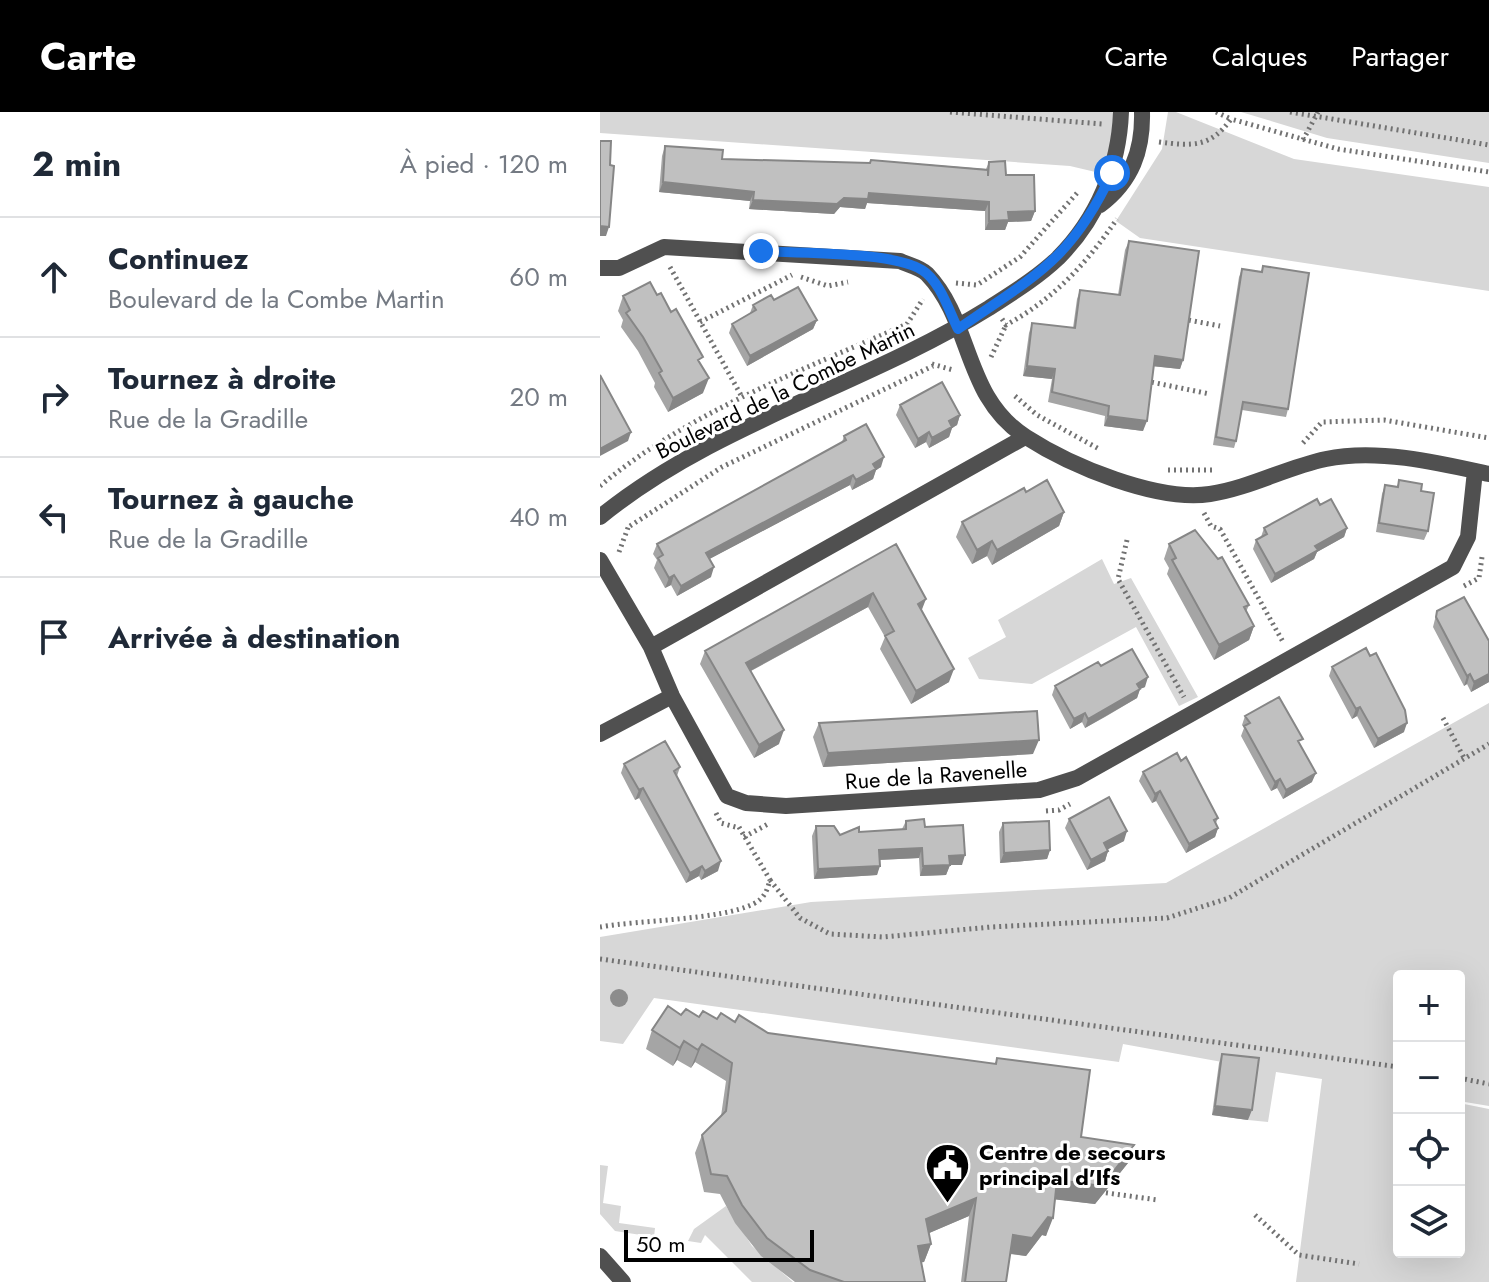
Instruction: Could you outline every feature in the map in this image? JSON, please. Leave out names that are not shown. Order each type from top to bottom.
[{"type":"street","name":"Boulevard de la Combe Martin","points":[[1096,208],[1113,195],[1139,157],[1143,140],[1142,112]]},
{"type":"street","name":"Boulevard de la Combe Martin","points":[[600,517],[699,452],[958,329],[1014,293],[1058,258],[1096,208],[1112,173],[1115,121]]},
{"type":"street","points":[[600,268],[619,268],[664,247],[900,261],[925,271],[958,329],[983,394],[1025,437],[1120,480],[1195,494],[1211,494],[1328,458],[1375,456],[1482,473]]},
{"type":"street","points":[[651,647],[1025,437]]},
{"type":"street","name":"Rue de la Ravenelle","points":[[746,803],[786,806],[1039,790],[1077,778],[1453,567],[1468,537],[1482,473]]},
{"type":"street","points":[[600,560],[651,647],[672,696],[727,796],[746,803]]},
{"type":"street","points":[[600,734],[672,696]]},
{"type":"street","points":[[600,1256],[623,1282]]},
{"type":"path","points":[[950,112],[1115,121]]},
{"type":"path","points":[[1103,112],[1115,121]]},
{"type":"path","points":[[1216,112],[1303,140],[1489,172]]},
{"type":"path","points":[[1290,112],[1317,114],[1489,145]]},
{"type":"path","points":[[1303,140],[1317,114]]},
{"type":"path","points":[[1143,140],[1203,143],[1218,136],[1231,119]]},
{"type":"path","points":[[1100,138],[1115,121]]},
{"type":"path","points":[[600,486],[662,442],[742,397],[907,324],[920,301],[949,283],[977,285],[1020,257],[1081,187]]},
{"type":"path","points":[[664,247],[668,265],[742,397]]},
{"type":"path","points":[[700,322],[794,274],[828,286],[848,282]]},
{"type":"path","points":[[1175,317],[1220,326]]},
{"type":"path","points":[[989,360],[996,371]]},
{"type":"path","points":[[630,526],[722,467],[933,366]]},
{"type":"path","points":[[1143,380],[1210,394]]},
{"type":"path","points":[[1010,393],[1037,415],[1106,453]]},
{"type":"path","points":[[1292,447],[1306,442],[1322,422],[1384,420],[1489,438]]},
{"type":"path","points":[[1162,469],[1198,472],[1222,469]]},
{"type":"path","points":[[1198,501],[1211,526],[1220,529],[1292,657]]},
{"type":"path","points":[[1127,540],[1118,579],[1193,712]]},
{"type":"path","points":[[1443,718],[1464,758]]},
{"type":"path","points":[[746,803],[739,828],[770,880],[800,918],[830,934],[883,937],[1167,918],[1229,898],[1489,744]]},
{"type":"path","points":[[600,927],[730,911],[754,904],[766,894],[770,880]]},
{"type":"path","points":[[600,959],[1393,1066]]},
{"type":"path","points":[[1465,1079],[1489,1084]]},
{"type":"path","points":[[1092,1191],[1158,1200]]},
{"type":"path","points":[[1255,1215],[1299,1255],[1359,1264]]},
{"type":"shaded area","points":[[600,112],[1113,112],[1115,131],[1104,174],[1070,166],[600,133]]},
{"type":"shaded area","points":[[1168,112],[1176,112],[1294,159],[1489,187],[1489,291],[1140,238],[1116,221],[1162,149]]},
{"type":"shaded area","points":[[1241,112],[1489,112],[1489,163],[1327,138]]},
{"type":"shaded area","points":[[1102,559],[1114,584],[1131,578],[1198,697],[1179,706],[1136,627],[1032,684],[979,679],[968,658],[1006,637],[998,620]]},
{"type":"shaded area","points":[[1489,703],[1489,1106],[1465,1102],[1465,970],[1393,970],[1393,1258],[1465,1258],[1465,1104],[1489,1109],[1489,1282],[1296,1282],[1322,1079],[1276,1072],[1268,1122],[1248,1120],[1255,1068],[1123,1044],[1119,1062],[654,998],[623,1044],[600,1041],[600,937],[811,902],[1166,883]]},
{"type":"shaded area","points":[[600,1165],[608,1166],[603,1203],[621,1206],[619,1223],[655,1228],[654,1237],[615,1231],[600,1214]]},
{"type":"shaded area","points":[[726,1206],[752,1246],[793,1282],[752,1282],[705,1235],[701,1243],[688,1241],[694,1229]]},
{"type":"building","points":[[600,141],[611,141],[610,165],[614,166],[609,227],[600,226]]},
{"type":"building","points":[[665,146],[723,150],[722,159],[870,163],[871,160],[988,170],[988,176],[989,162],[1005,161],[1006,175],[1034,175],[1035,211],[1008,212],[1009,220],[989,221],[989,202],[869,193],[868,199],[844,198],[837,204],[753,200],[754,192],[663,182]]},
{"type":"building","points":[[1129,241],[1199,251],[1183,360],[1155,356],[1147,421],[1108,416],[1109,406],[1052,392],[1055,369],[1027,366],[1032,323],[1075,328],[1080,290],[1120,295]]},
{"type":"building","points":[[1263,266],[1309,273],[1288,409],[1243,402],[1236,441],[1216,437],[1242,269],[1262,272]]},
{"type":"building","points":[[650,282],[657,295],[661,293],[671,312],[676,309],[703,357],[698,360],[709,378],[673,398],[659,373],[662,371],[626,313],[630,310],[623,296]]},
{"type":"building","points":[[798,287],[817,320],[750,356],[732,324],[756,310],[753,305],[771,295],[774,300]]},
{"type":"building","points":[[600,375],[631,432],[600,449]]},
{"type":"building","points":[[942,382],[960,415],[949,421],[952,427],[932,438],[929,432],[918,439],[900,405]]},
{"type":"building","points":[[866,424],[884,457],[873,464],[876,469],[856,480],[853,475],[706,553],[714,567],[681,586],[674,575],[669,578],[658,558],[663,555],[657,544],[846,440],[844,436]]},
{"type":"building","points":[[1047,480],[1064,512],[997,550],[992,541],[977,550],[962,522],[1024,488],[1026,492]]},
{"type":"building","points":[[1399,480],[1422,484],[1421,491],[1434,493],[1428,531],[1379,523],[1385,485],[1398,487]]},
{"type":"building","points":[[1317,499],[1320,505],[1331,499],[1347,528],[1315,546],[1318,550],[1275,574],[1256,540],[1267,534],[1264,528]]},
{"type":"building","points":[[1195,530],[1218,559],[1222,557],[1249,605],[1244,607],[1254,626],[1219,645],[1172,560],[1176,558],[1169,544]]},
{"type":"building","points":[[896,544],[926,599],[918,604],[954,669],[916,691],[885,636],[894,631],[873,593],[746,663],[784,730],[759,745],[705,651]]},
{"type":"building","points":[[1464,597],[1489,641],[1489,674],[1474,682],[1470,674],[1467,676],[1436,617],[1437,611]]},
{"type":"building","points":[[1366,648],[1370,656],[1376,653],[1405,710],[1407,723],[1378,739],[1332,667]]},
{"type":"building","points":[[1132,649],[1148,677],[1137,684],[1140,689],[1088,719],[1085,713],[1074,719],[1055,686],[1098,662],[1101,666]]},
{"type":"building","points":[[1279,697],[1303,739],[1298,741],[1316,773],[1286,790],[1280,779],[1275,782],[1244,726],[1250,723],[1245,716]]},
{"type":"building","points":[[1037,711],[1039,740],[828,753],[819,723]]},
{"type":"building","points":[[665,741],[680,767],[674,771],[721,861],[705,871],[702,866],[690,873],[643,788],[639,790],[624,764]]},
{"type":"building","points":[[1177,753],[1181,761],[1186,757],[1218,818],[1214,820],[1218,828],[1189,844],[1160,791],[1155,794],[1143,772]]},
{"type":"building","points":[[1109,797],[1127,831],[1104,843],[1108,851],[1091,860],[1069,819]]},
{"type":"building","points":[[924,819],[925,827],[963,825],[965,855],[949,856],[950,865],[923,866],[922,848],[879,850],[880,866],[818,869],[816,826],[834,826],[840,835],[859,827],[859,832],[906,829],[906,821]]},
{"type":"building","points":[[1049,821],[1050,850],[1004,853],[1003,823]]},
{"type":"building","points":[[668,1006],[681,1015],[686,1009],[699,1017],[703,1011],[717,1019],[721,1013],[735,1022],[739,1015],[768,1033],[996,1064],[997,1058],[1090,1070],[1081,1137],[1134,1145],[1102,1186],[1057,1180],[1053,1218],[1048,1217],[1032,1238],[1013,1235],[1006,1282],[965,1282],[976,1198],[926,1219],[931,1244],[918,1246],[925,1282],[844,1282],[810,1270],[767,1238],[742,1205],[727,1176],[711,1174],[702,1135],[726,1111],[732,1063],[702,1044],[698,1050],[684,1041],[680,1048],[652,1030]]},
{"type":"building","points":[[1222,1054],[1259,1058],[1252,1110],[1215,1106]]},
{"type":"place","name":"Centre de secours principal d'Ifs","points":[[948,1204]]},
{"type":"route","points":[[761,251],[900,261],[925,271],[958,329],[1014,293],[1058,258],[1096,208],[1112,173]]}]
